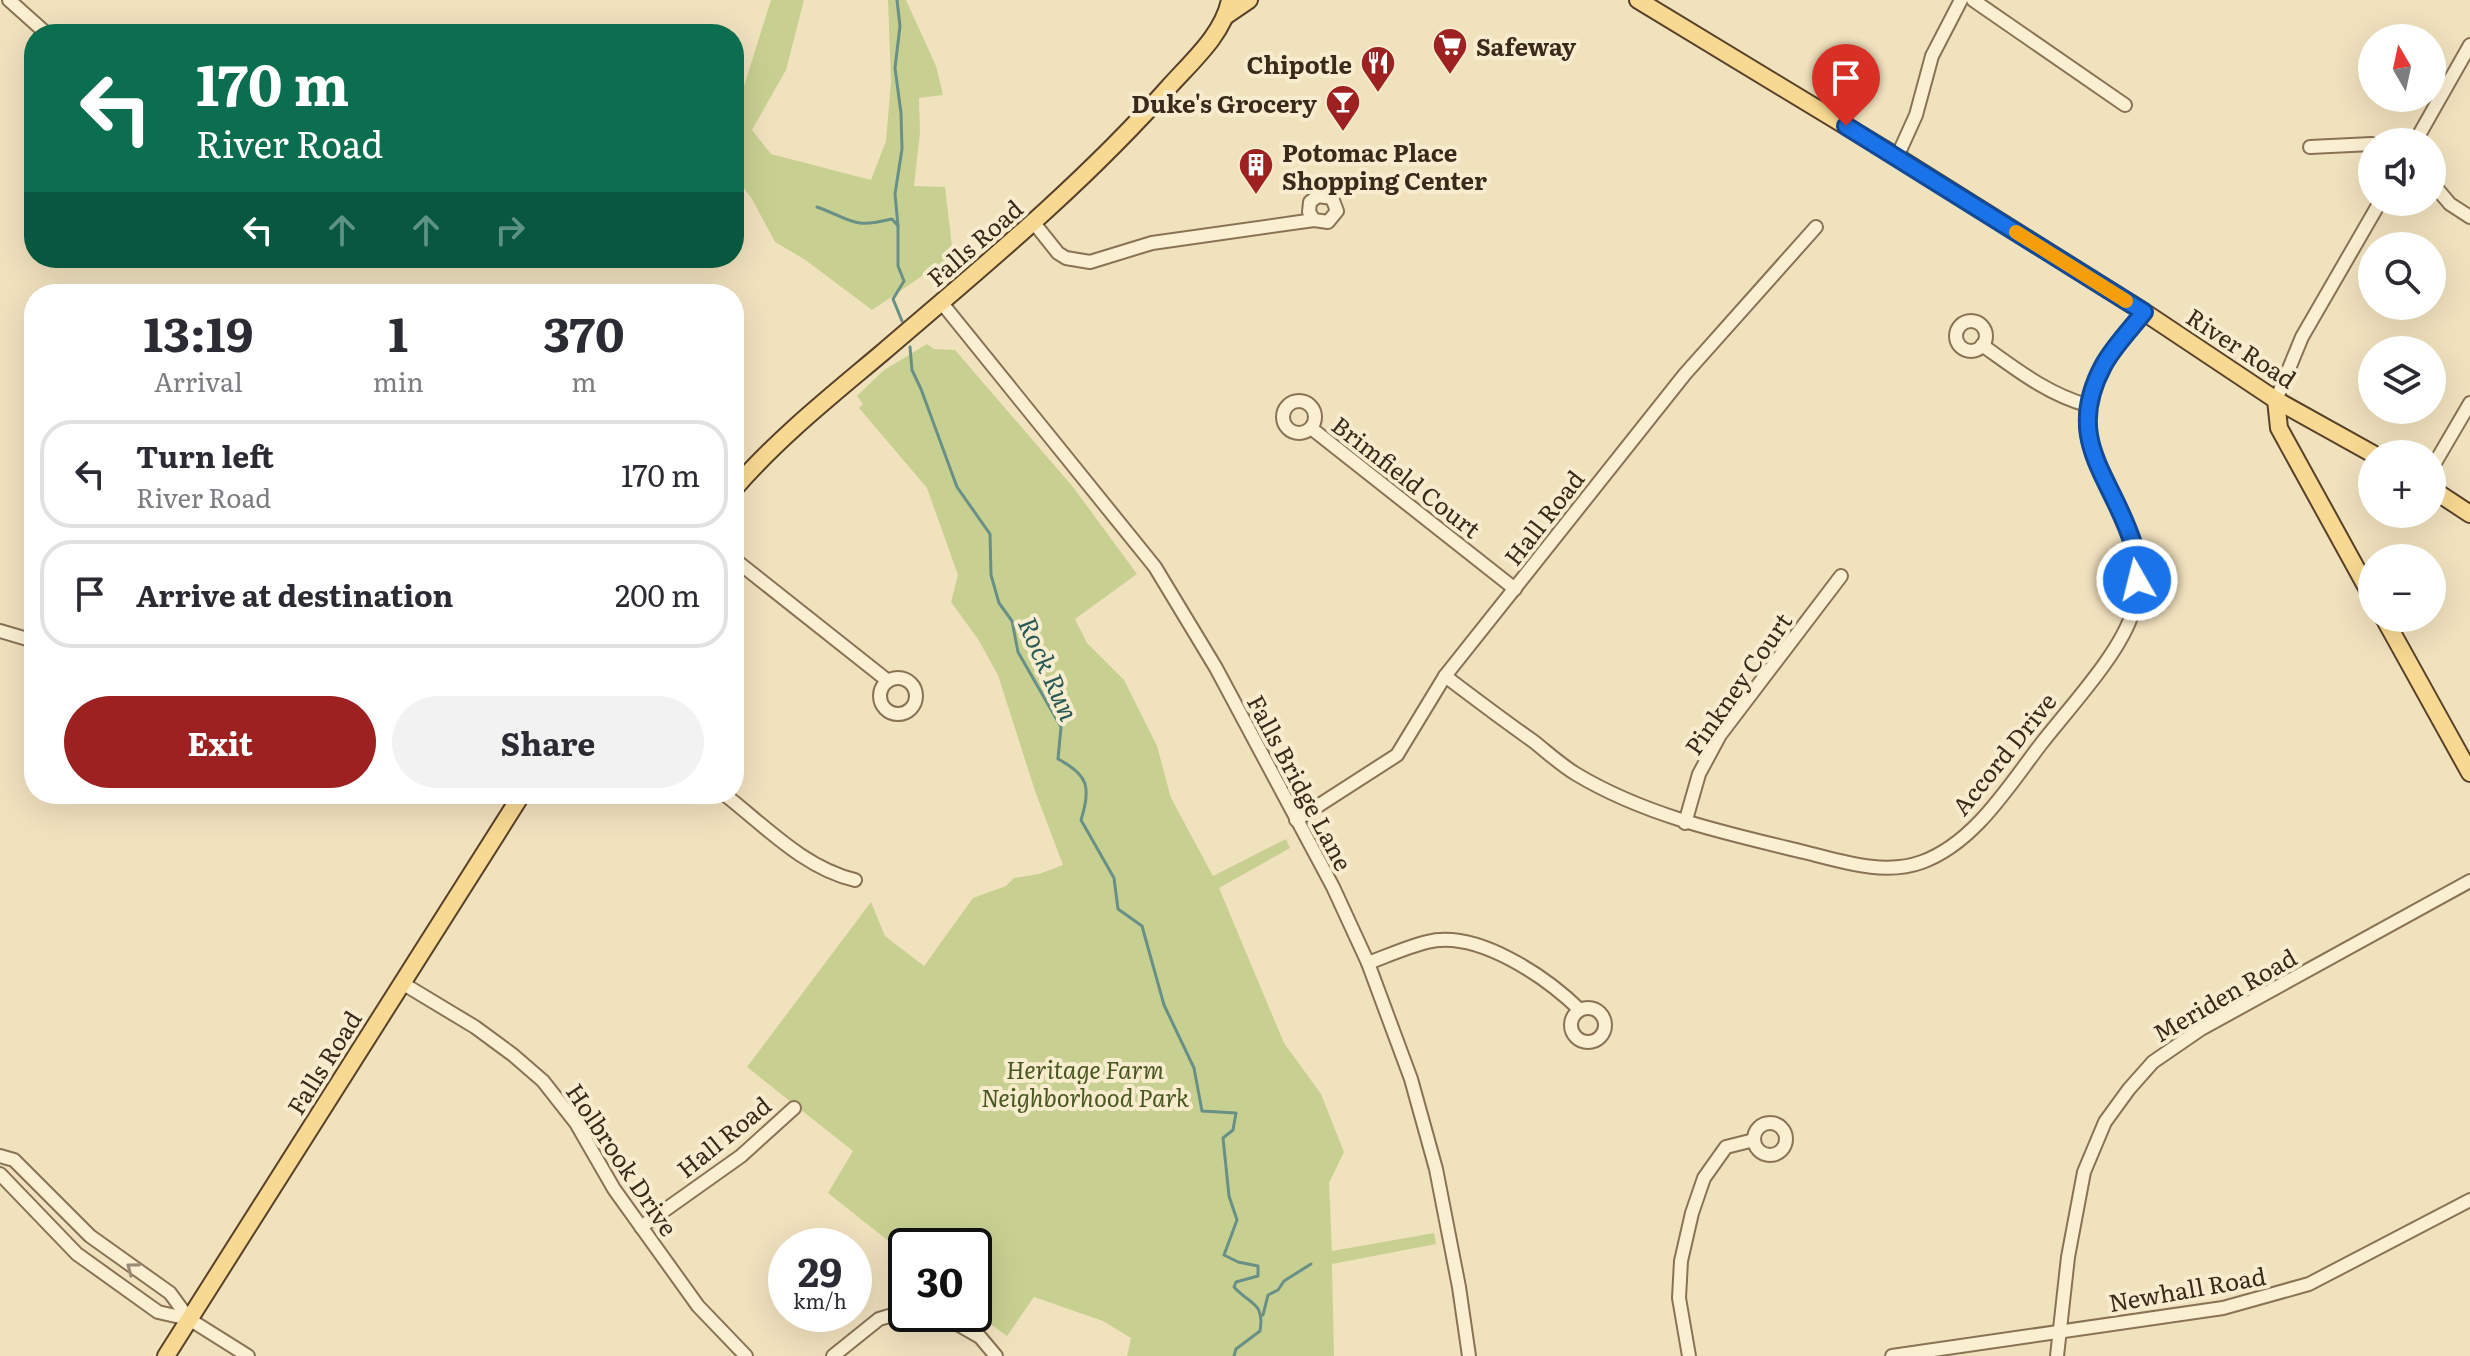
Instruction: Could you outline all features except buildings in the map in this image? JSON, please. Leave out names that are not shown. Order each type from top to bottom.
[{"type":"main road","name":"Falls Road","points":[[744,479],[792,430],[1034,223],[1124,138],[1210,40],[1229,7],[1249,0]]},
{"type":"main road","name":"River Road","points":[[1638,0],[1897,157],[2144,312],[2276,400],[2358,446]]},
{"type":"main road","points":[[2276,400],[2279,428],[2358,572]]},
{"type":"main road","points":[[2446,498],[2470,514]]},
{"type":"main road","points":[[2392,632],[2470,773]]},
{"type":"main road","name":"Falls Road","points":[[166,1356],[516,804]]},
{"type":"street","points":[[9,0],[36,24]]},
{"type":"street","points":[[1897,157],[1916,115],[1932,56],[1961,0]]},
{"type":"street","points":[[1973,0],[2125,105]]},
{"type":"street","points":[[2423,128],[2470,45]]},
{"type":"street","points":[[2310,147],[2358,145]]},
{"type":"street","points":[[2446,199],[2470,217]]},
{"type":"street","points":[[2276,400],[2302,337],[2372,216]]},
{"type":"street","points":[[1034,223],[1058,253],[1066,258],[1090,262],[1152,243],[1314,220]]},
{"type":"street","name":"Hall Road","points":[[1296,820],[1397,755],[1445,676],[1685,374],[1816,227]]},
{"type":"street","name":"Falls Bridge Lane","points":[[941,302],[1155,567],[1216,668],[1333,887],[1368,963],[1411,1079],[1436,1169],[1469,1356]]},
{"type":"street","name":"Accord Drive","points":[[1445,676],[1575,773],[1629,801],[1685,823],[1855,865],[1892,868],[1921,862],[1956,844],[1994,804],[2106,661],[2133,612],[2137,580],[2134,547],[2091,450],[2086,429],[2087,405],[2103,365],[2144,312]]},
{"type":"street","points":[[1982,345],[2044,388],[2087,405]]},
{"type":"street","points":[[2446,444],[2470,403]]},
{"type":"street","name":"Brimfield Court","points":[[1311,428],[1515,589]]},
{"type":"street","points":[[744,567],[888,681]]},
{"type":"street","name":"Pinkney Court","points":[[1685,823],[1699,774],[1720,735],[1841,576]]},
{"type":"street","points":[[0,631],[24,638]]},
{"type":"street","points":[[737,804],[814,865],[834,875],[855,880]]},
{"type":"street","name":"Meriden Road","points":[[2057,1356],[2068,1257],[2084,1172],[2105,1122],[2153,1062],[2201,1029],[2470,881]]},
{"type":"street","points":[[1368,963],[1428,941],[1471,943],[1492,950],[1559,989],[1580,1010]]},
{"type":"street","name":"Holbrook Drive","points":[[402,983],[475,1027],[543,1081],[576,1123],[614,1189],[698,1306],[746,1356]]},
{"type":"street","name":"Hall Road","points":[[641,1227],[741,1156],[794,1108]]},
{"type":"street","points":[[1689,1356],[1679,1280],[1692,1213],[1704,1178],[1726,1147],[1754,1140]]},
{"type":"street","points":[[0,1156],[14,1160],[90,1236],[170,1293],[189,1319]]},
{"type":"street","points":[[0,1174],[77,1254],[158,1312],[189,1319],[248,1356]]},
{"type":"street","name":"Newhall Road","points":[[1892,1356],[2223,1308],[2271,1297],[2309,1284],[2470,1200]]},
{"type":"street","points":[[833,1356],[879,1319],[888,1316]]},
{"type":"street","points":[[971,1332],[980,1337],[996,1356]]},
{"type":"green space","points":[[771,0],[804,0],[786,70],[752,130],[771,154],[871,180],[886,141],[891,81],[888,0],[906,0],[936,66],[943,95],[919,98],[920,132],[914,186],[945,187],[953,255],[872,310],[804,259],[775,242],[744,188],[744,86]]},
{"type":"green space","name":"Heritage Farm Neighborhood Park","points":[[927,344],[934,349],[955,350],[1073,487],[1137,574],[1075,619],[1087,643],[1124,680],[1157,746],[1171,798],[1213,876],[1286,839],[1290,848],[1219,888],[1284,1043],[1321,1094],[1344,1152],[1329,1183],[1332,1251],[1434,1233],[1436,1244],[1332,1264],[1334,1356],[1127,1356],[1131,1338],[1103,1321],[1034,1297],[1007,1336],[992,1325],[992,1228],[888,1228],[888,1241],[828,1193],[853,1151],[747,1067],[871,902],[885,936],[924,966],[973,898],[1006,886],[1014,878],[1039,874],[1063,865],[1035,791],[998,675],[978,639],[951,602],[958,575],[927,488],[859,408],[863,404],[857,396],[884,370]]},
{"type":"waterway","name":"Rock Run","points":[[897,0],[900,26],[895,68],[902,149],[895,194],[898,266],[904,281],[893,299],[902,321]]},
{"type":"waterway","points":[[817,207],[853,222],[892,219],[898,226]]},
{"type":"waterway","name":"Rock Run","points":[[910,347],[912,370],[957,487],[990,534],[991,575],[999,603],[1012,621],[1018,652],[1061,727],[1058,759],[1076,771],[1085,784],[1086,799],[1081,820],[1114,878],[1118,909],[1142,926],[1164,1005],[1194,1068],[1202,1111],[1236,1113],[1233,1130],[1223,1138],[1229,1196],[1237,1220],[1224,1255],[1258,1266],[1258,1276],[1236,1282],[1234,1287],[1255,1305],[1261,1322],[1260,1331],[1236,1349],[1234,1356]]},
{"type":"waterway","points":[[1263,1315],[1268,1295],[1311,1264]]},
{"type":"slow traffic","points":[[2016,232],[2126,301]]},
{"type":"place","name":"Safeway","points":[[1450,76]]},
{"type":"place","name":"Chipotle","points":[[1378,94]]},
{"type":"place","name":"Duke's Grocery","points":[[1343,133]]},
{"type":"place","name":"Potomac Place Shopping Center","points":[[1256,196]]},
{"type":"route","points":[[1846,126],[2144,312],[2103,365],[2087,405],[2086,429],[2091,450],[2134,547],[2137,580]]}]
